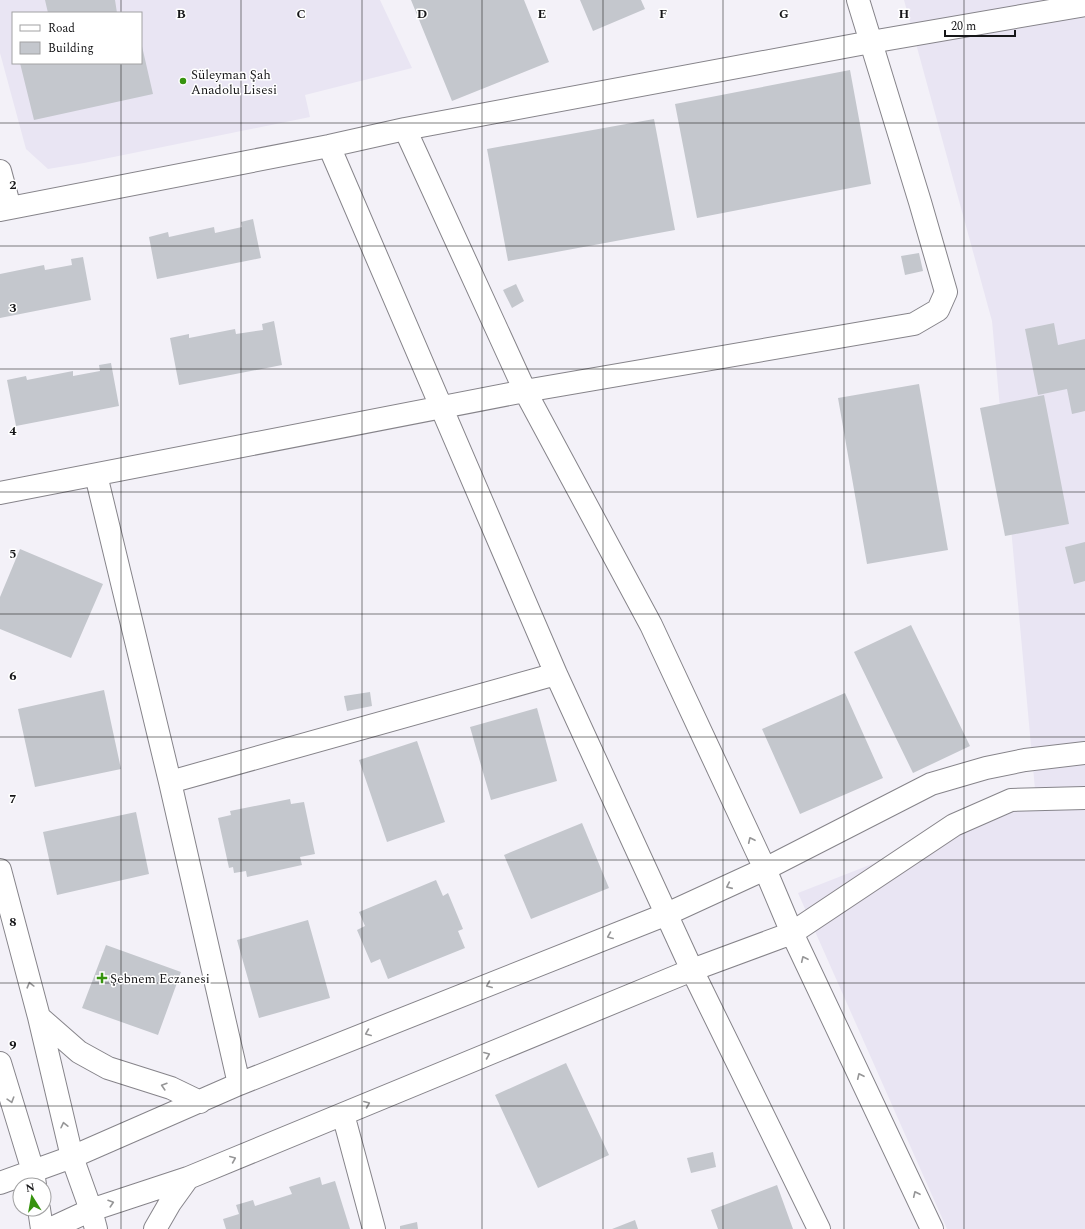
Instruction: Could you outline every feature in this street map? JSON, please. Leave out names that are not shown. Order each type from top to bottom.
[{"type":"street","points":[[0,493],[525,391],[914,324],[938,310],[946,292],[858,0]]},
{"type":"street","points":[[0,171],[5,209],[329,146],[405,129],[871,42],[1085,6]]},
{"type":"street","points":[[405,129],[525,391],[651,625],[765,870],[792,933],[932,1229]]},
{"type":"street","points":[[329,146],[556,674],[692,970],[819,1229]]},
{"type":"street","points":[[96,475],[170,782],[239,1084]]},
{"type":"street","points":[[170,782],[556,674]]},
{"type":"street","points":[[36,1177],[72,1158],[239,1084],[667,914],[765,870],[932,784],[986,768],[1025,760],[1085,753]]},
{"type":"street","points":[[50,1229],[94,1220],[188,1178],[692,970],[792,933],[954,826],[1011,800],[1085,798]]},
{"type":"street","points":[[0,870],[39,1017],[72,1158],[94,1220]]},
{"type":"street","points":[[39,1017],[79,1052],[108,1068],[171,1088],[200,1102]]},
{"type":"street","points":[[0,1063],[34,1177]]},
{"type":"street","points":[[343,1114],[374,1229]]},
{"type":"street","points":[[155,1229],[170,1203],[188,1178]]},
{"type":"street","points":[[0,1184],[12,1182]]},
{"type":"street","points":[[40,1217],[42,1229]]},
{"type":"shaded area","name":"Süleyman Şah Anadolu Lisesi","points":[[0,0],[380,0],[412,68],[305,95],[310,117],[48,169],[26,149],[0,53]]},
{"type":"shaded area","points":[[904,0],[1085,0],[1085,1229],[947,1229],[798,893],[1036,800],[992,321]]},
{"type":"building","points":[[45,0],[115,0],[117,12],[48,12]]},
{"type":"building","points":[[411,0],[524,0],[549,62],[452,101]]},
{"type":"building","points":[[580,0],[641,0],[645,9],[593,31]]},
{"type":"building","points":[[142,46],[153,94],[34,120],[20,64],[142,64]]},
{"type":"building","points":[[850,70],[871,184],[697,218],[675,104]]},
{"type":"building","points":[[654,119],[675,230],[508,261],[487,149]]},
{"type":"building","points":[[253,219],[261,258],[157,279],[149,237],[168,232],[169,237],[214,227],[215,233],[242,227],[241,222]]},
{"type":"building","points":[[919,253],[923,271],[905,275],[901,256]]},
{"type":"building","points":[[83,257],[91,300],[0,318],[0,274],[44,265],[45,270],[72,265],[71,259]]},
{"type":"building","points":[[516,284],[524,301],[512,308],[503,290]]},
{"type":"building","points":[[274,321],[282,365],[179,385],[170,338],[189,334],[189,338],[235,329],[236,334],[263,330],[262,324]]},
{"type":"building","points":[[1054,323],[1058,345],[1085,339],[1085,411],[1072,414],[1067,389],[1038,395],[1025,329]]},
{"type":"building","points":[[111,363],[119,406],[16,426],[7,380],[26,376],[27,380],[73,371],[73,376],[100,371],[99,365]]},
{"type":"building","points":[[919,384],[948,550],[867,564],[838,398]]},
{"type":"building","points":[[1044,395],[1069,524],[1005,536],[980,408]]},
{"type":"building","points":[[1085,542],[1085,581],[1074,584],[1065,547]]},
{"type":"building","points":[[20,549],[103,584],[71,658],[0,629],[0,597]]},
{"type":"building","points":[[911,625],[970,746],[913,773],[854,652]]},
{"type":"building","points":[[104,690],[121,769],[35,787],[18,709]]},
{"type":"building","points":[[370,692],[372,706],[347,711],[344,696]]},
{"type":"building","points":[[845,693],[883,778],[800,814],[762,729]]},
{"type":"building","points":[[537,708],[557,781],[491,800],[470,727]]},
{"type":"building","points":[[417,741],[445,822],[387,842],[359,760]]},
{"type":"building","points":[[290,799],[291,804],[304,802],[315,854],[300,857],[302,865],[247,877],[246,871],[234,873],[233,867],[229,868],[218,818],[231,815],[230,811]]},
{"type":"building","points":[[136,812],[149,874],[57,895],[43,832]]},
{"type":"building","points":[[582,823],[609,888],[531,919],[504,855]]},
{"type":"building","points":[[436,880],[443,896],[448,893],[463,929],[458,931],[465,948],[388,979],[380,959],[371,963],[357,930],[365,926],[359,912]]},
{"type":"building","points":[[308,920],[330,998],[259,1018],[237,940]]},
{"type":"building","points":[[106,945],[181,972],[158,1035],[82,1008]]},
{"type":"building","points":[[566,1063],[609,1155],[538,1188],[495,1095]]},
{"type":"building","points":[[713,1152],[716,1167],[691,1173],[687,1158]]},
{"type":"building","points":[[320,1177],[322,1185],[335,1181],[350,1229],[226,1229],[223,1219],[239,1214],[236,1205],[253,1200],[255,1206],[292,1194],[289,1187]]},
{"type":"building","points":[[777,1185],[793,1229],[718,1229],[711,1210]]},
{"type":"building","points":[[635,1220],[638,1229],[612,1229]]},
{"type":"building","points":[[417,1222],[418,1229],[400,1229],[400,1226]]},
{"type":"place","name":"Süleyman Şah Anadolu Lisesi","points":[[183,81]]},
{"type":"place","name":"Şebnem Eczanesi","points":[[102,978]]}]
